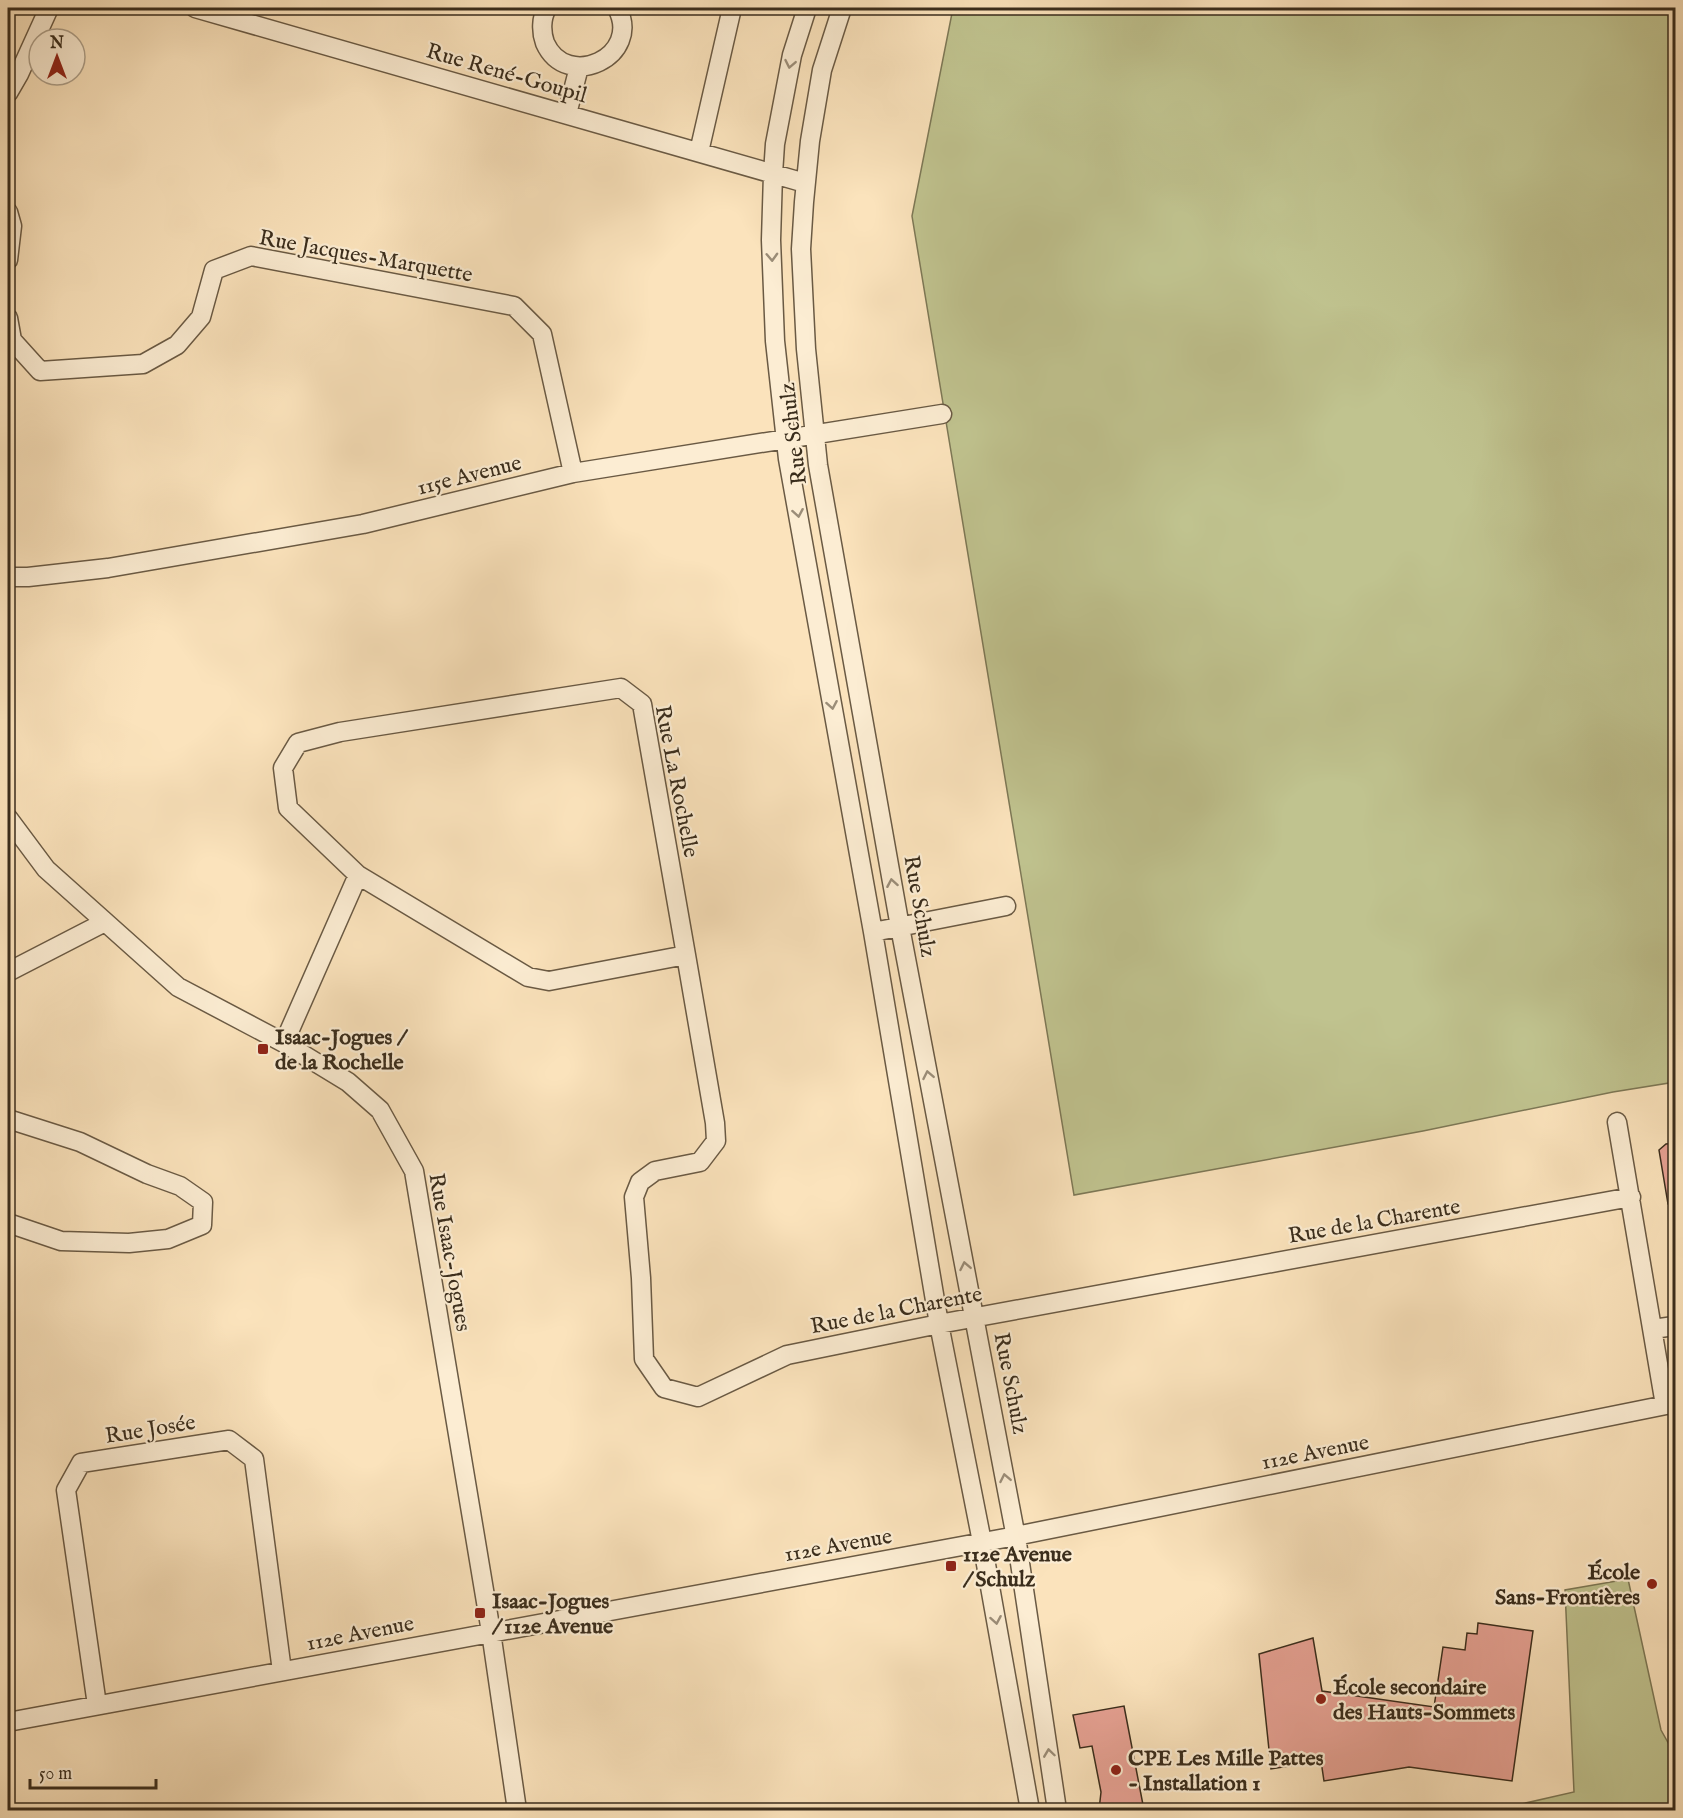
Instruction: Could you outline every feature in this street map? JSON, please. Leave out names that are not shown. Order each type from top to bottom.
[{"type":"street","points":[[8,93],[50,8]]},
{"type":"street","name":"Rue René-Goupil","points":[[195,8],[244,14],[567,114],[805,183]]},
{"type":"street","points":[[547,8],[542,24],[543,37],[548,48],[556,58],[579,67],[593,65],[606,59],[615,50],[621,37],[622,23],[617,8]]},
{"type":"street","points":[[699,152],[732,8]]},
{"type":"street","name":"Rue Schulz","points":[[807,8],[792,56],[775,144],[773,174],[771,240],[775,341],[786,440],[873,932],[939,1324],[982,1542],[1030,1810]]},
{"type":"street","name":"Rue Schulz","points":[[842,8],[822,70],[805,183],[801,249],[806,349],[815,436],[820,476],[900,927],[1016,1536],[1058,1810]]},
{"type":"street","points":[[567,114],[579,67]]},
{"type":"street","points":[[8,212],[12,226],[8,260]]},
{"type":"street","name":"Rue Jacques-Marquette","points":[[8,318],[12,340],[40,371],[143,364],[177,345],[201,317],[214,270],[250,256],[514,306],[542,334],[573,473]]},
{"type":"street","name":"115e Avenue","points":[[8,577],[108,568],[363,524],[573,473],[942,414]]},
{"type":"street","name":"Rue La Rochelle","points":[[621,688],[642,704],[686,955],[549,981],[528,976],[358,875],[288,808],[283,768],[298,743],[340,732],[621,688]]},
{"type":"street","name":"Rue Isaac-Jogues","points":[[8,818],[46,869],[178,987],[284,1042],[348,1082],[380,1110],[414,1171],[491,1632],[517,1810]]},
{"type":"street","points":[[284,1042],[358,875]]},
{"type":"street","points":[[873,932],[1006,906]]},
{"type":"street","points":[[8,972],[105,922]]},
{"type":"street","name":"Rue de la Charente","points":[[686,955],[715,1123],[716,1141],[700,1162],[655,1171],[640,1182],[634,1197],[641,1278],[644,1359],[664,1388],[698,1397],[787,1355],[975,1317],[1631,1197]]},
{"type":"street","points":[[8,1119],[80,1142],[147,1174],[180,1186],[203,1202],[202,1225],[168,1239],[129,1244],[62,1241],[8,1223]]},
{"type":"street","points":[[1617,1122],[1653,1329],[1670,1404]]},
{"type":"street","points":[[1653,1329],[1674,1326]]},
{"type":"street","name":"112e Avenue","points":[[8,1722],[1016,1536],[1670,1404]]},
{"type":"street","name":"Rue Josée","points":[[97,1705],[66,1490],[81,1463],[230,1440],[254,1459],[282,1671]]},
{"type":"street","points":[[1006,1679],[1038,1675]]},
{"type":"green space","points":[[953,8],[1675,8],[1675,1082],[1074,1195],[912,216]]},
{"type":"green space","points":[[1628,1579],[1661,1730],[1675,1755],[1675,1810],[1495,1810],[1574,1792],[1565,1590]]},
{"type":"building","points":[[1676,1143],[1676,1203],[1668,1204],[1659,1150],[1666,1144]]},
{"type":"building","name":"École secondaire des Hauts-Sommets","points":[[1478,1623],[1533,1631],[1512,1781],[1409,1767],[1324,1781],[1321,1761],[1271,1769],[1259,1654],[1313,1638],[1322,1691],[1434,1707],[1443,1647],[1465,1650],[1467,1633],[1477,1634]]},
{"type":"building","name":"CPE Les Mille Pattes - Installation 1","points":[[1124,1706],[1144,1810],[1099,1810],[1101,1792],[1092,1746],[1080,1748],[1073,1715]]},
{"type":"place","name":"Isaac-Jogues / de la Rochelle","points":[[263,1049]]},
{"type":"place","name":"112e Avenue / Schulz","points":[[951,1566]]},
{"type":"place","name":"École Sans-Frontières","points":[[1652,1584]]},
{"type":"place","name":"Isaac-Jogues / 112e Avenue","points":[[480,1613]]},
{"type":"place","name":"École secondaire des Hauts-Sommets","points":[[1321,1699]]},
{"type":"place","name":"CPE Les Mille Pattes - Installation 1","points":[[1116,1770]]}]
